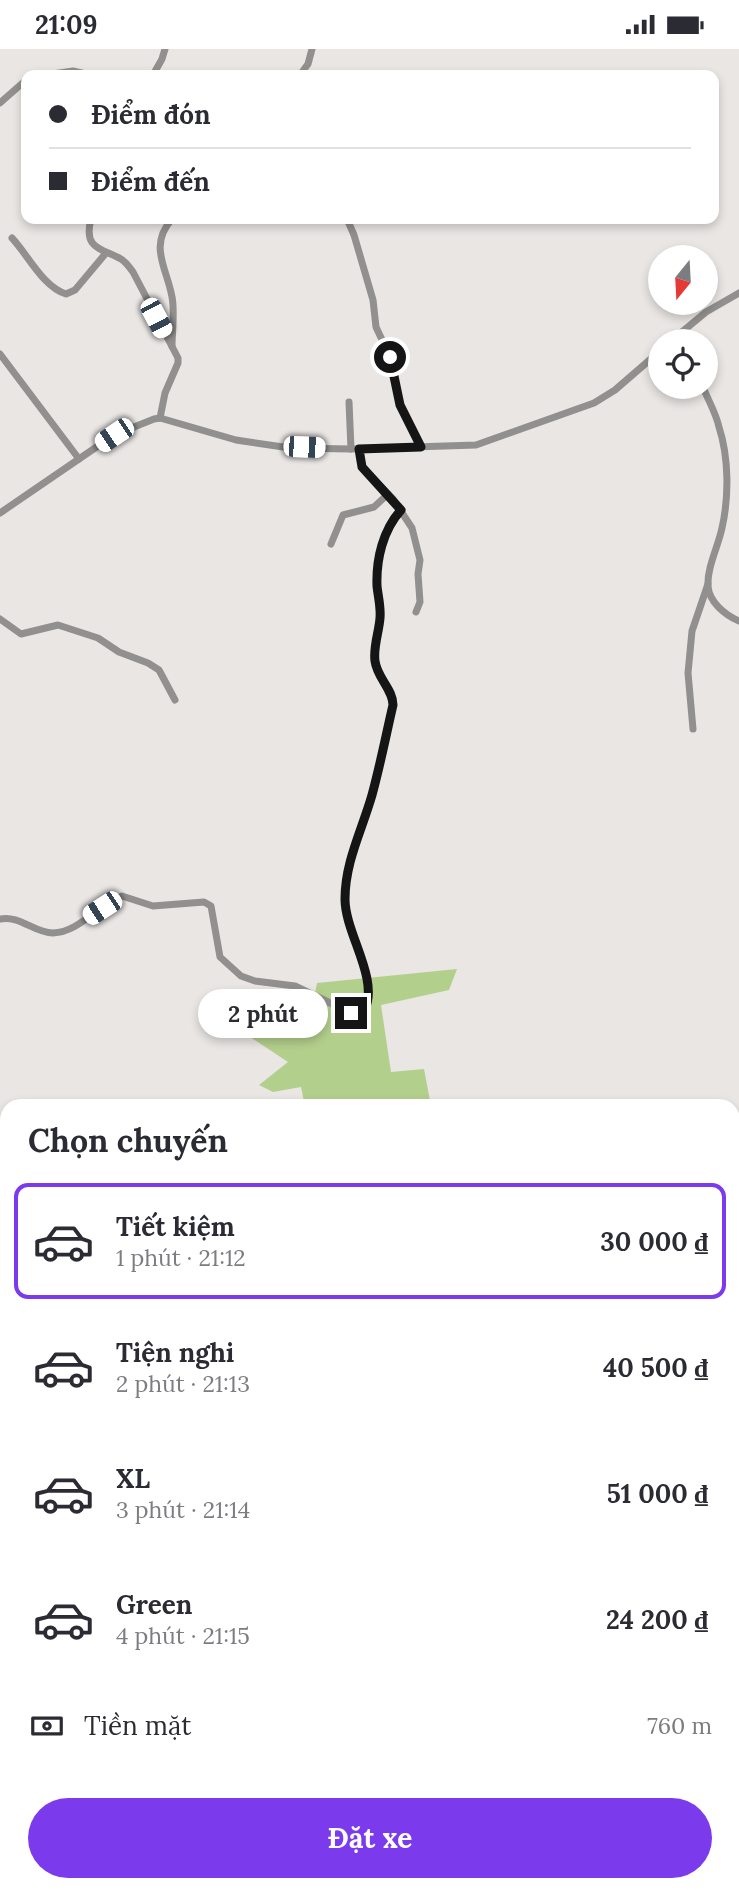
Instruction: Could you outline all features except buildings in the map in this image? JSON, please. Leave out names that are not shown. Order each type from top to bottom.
[{"type":"street","points":[[156,70],[165,49]]},
{"type":"street","points":[[304,70],[312,49]]},
{"type":"street","points":[[1,98],[21,84]]},
{"type":"street","points":[[90,224],[91,241],[106,253],[125,261],[133,272],[178,363],[165,393],[160,418]]},
{"type":"street","points":[[168,224],[164,229],[160,249],[161,264],[172,296],[172,347]]},
{"type":"street","points":[[349,224],[373,300],[376,327],[390,357],[400,405],[421,447]]},
{"type":"street","points":[[12,239],[43,277],[66,294],[75,290],[106,253]]},
{"type":"street","points":[[685,329],[706,312],[739,293]]},
{"type":"street","points":[[0,354],[79,459]]},
{"type":"street","points":[[0,513],[114,435],[160,418],[205,433],[290,448],[476,445],[603,399],[648,361]]},
{"type":"street","points":[[692,729],[688,673],[692,631],[722,529],[727,485],[719,425],[707,399]]},
{"type":"street","points":[[349,402],[355,449],[362,467],[388,494],[412,528],[420,560],[418,574],[421,602],[416,612]]},
{"type":"street","points":[[331,544],[343,515],[374,507],[388,494]]},
{"type":"street","points":[[0,919],[11,918],[54,933],[70,928],[122,896],[153,906],[204,902],[211,906],[220,957],[241,976],[255,981],[295,986],[351,1013],[359,1013],[365,1009],[369,987],[348,920],[345,897],[352,853],[373,793],[393,705],[375,661],[380,618],[377,580],[379,555],[388,526],[401,510]]},
{"type":"street","points":[[708,583],[715,604],[739,621]]},
{"type":"street","points":[[0,619],[21,634],[58,625],[97,638],[119,652],[159,670],[174,700]]},
{"type":"green space","points":[[457,969],[449,990],[381,1005],[391,1072],[424,1069],[430,1099],[304,1099],[301,1087],[273,1092],[259,1085],[288,1062],[247,1035],[253,1013],[309,1026],[317,983]]},
{"type":"route","points":[[351,1013],[359,1013],[365,1009],[369,987],[348,920],[345,897],[349,862],[373,793],[393,705],[375,661],[380,618],[377,580],[379,555],[388,526],[401,510],[362,467],[359,449],[421,447],[400,405],[390,357]]}]
